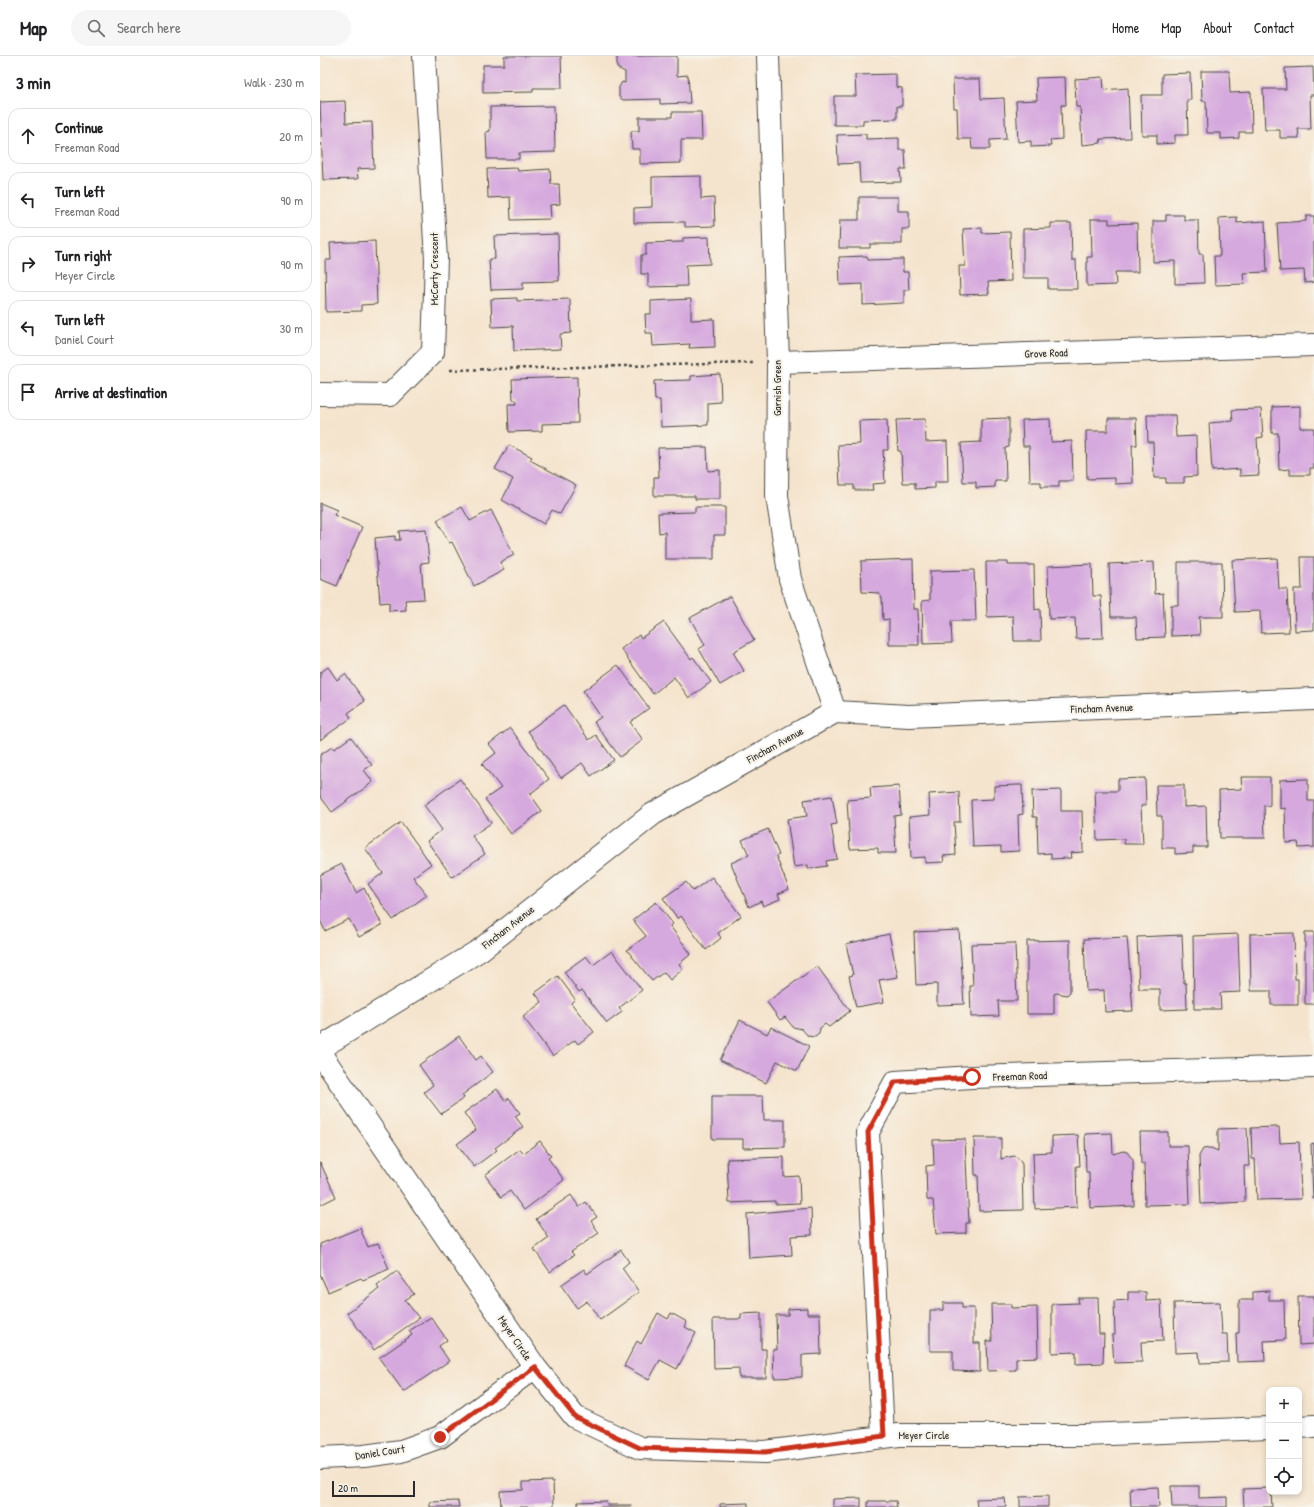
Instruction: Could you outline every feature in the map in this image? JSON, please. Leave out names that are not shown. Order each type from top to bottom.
[{"type":"street","name":"McCarty Crescent","points":[[320,394],[390,394],[433,352],[436,259],[424,56]]},
{"type":"street","name":"Garnish Green","points":[[768,56],[778,362],[778,496],[790,579],[835,712]]},
{"type":"street","name":"Grove Road","points":[[778,362],[1314,345]]},
{"type":"street","name":"Fincham Avenue","points":[[320,1048],[480,950],[653,814],[835,712],[908,716],[1314,699]]},
{"type":"street","name":"Meyer Circle","points":[[320,1053],[535,1367],[575,1417],[640,1448],[765,1452],[899,1435],[1083,1435],[1266,1428]]},
{"type":"street","name":"Freeman Road","points":[[884,1436],[868,1132],[895,1082],[980,1077],[1314,1067]]},
{"type":"street","name":"Daniel Court","points":[[320,1458],[364,1456],[401,1451],[440,1437],[535,1367]]},
{"type":"street","points":[[1302,1427],[1314,1426]]},
{"type":"path","points":[[414,371],[778,362]]},
{"type":"building","points":[[504,56],[561,56],[562,88],[533,88],[533,92],[483,93],[483,65],[504,65]]},
{"type":"building","points":[[619,56],[677,56],[677,76],[688,75],[690,103],[660,104],[660,99],[623,100],[619,97],[619,87],[622,82],[625,83],[625,72],[617,68],[617,58]]},
{"type":"building","points":[[1313,67],[1314,95],[1310,95],[1311,129],[1298,129],[1299,138],[1280,138],[1280,130],[1265,130],[1263,89],[1286,89],[1285,68]]},
{"type":"building","points":[[1201,71],[1229,71],[1230,93],[1251,92],[1252,132],[1239,132],[1239,138],[1221,139],[1221,133],[1207,133],[1206,101],[1202,101]]},
{"type":"building","points":[[1190,73],[1191,100],[1187,100],[1188,135],[1175,135],[1175,143],[1157,144],[1157,135],[1142,135],[1141,95],[1162,95],[1162,74]]},
{"type":"building","points":[[896,74],[896,87],[902,88],[902,106],[897,106],[897,119],[863,120],[863,125],[834,125],[834,96],[856,96],[855,75]]},
{"type":"building","points":[[1065,77],[1066,105],[1061,105],[1062,139],[1050,140],[1051,146],[1031,147],[1031,141],[1018,142],[1016,101],[1037,100],[1036,78]]},
{"type":"building","points":[[1103,77],[1104,90],[1128,88],[1130,138],[1100,139],[1101,143],[1082,145],[1080,107],[1076,107],[1075,79]]},
{"type":"building","points":[[953,79],[980,79],[981,99],[1004,98],[1006,139],[990,140],[990,149],[972,149],[971,139],[958,139],[957,108],[954,108]]},
{"type":"building","points":[[345,101],[346,123],[372,122],[374,168],[357,169],[358,179],[323,180],[320,102]]},
{"type":"building","points":[[554,106],[555,152],[519,153],[519,159],[487,159],[486,132],[490,131],[490,107]]},
{"type":"building","points":[[672,112],[701,112],[702,140],[681,140],[681,163],[640,164],[640,149],[632,149],[631,131],[639,131],[639,117],[672,117]]},
{"type":"building","points":[[866,134],[866,139],[899,138],[899,150],[905,150],[906,169],[900,169],[901,182],[860,183],[859,163],[838,164],[837,135]]},
{"type":"building","points":[[517,168],[518,171],[550,169],[551,184],[559,184],[560,204],[550,205],[551,219],[511,220],[510,197],[488,198],[487,169]]},
{"type":"building","points":[[701,176],[701,199],[714,198],[715,226],[685,227],[685,222],[634,223],[634,208],[652,207],[652,177]]},
{"type":"building","points":[[859,197],[898,197],[898,211],[909,211],[909,229],[902,229],[902,244],[870,244],[870,248],[839,248],[840,220],[859,220]]},
{"type":"building","points":[[1166,215],[1184,215],[1184,220],[1198,220],[1199,254],[1203,254],[1204,283],[1175,284],[1175,261],[1153,262],[1153,221],[1166,221]]},
{"type":"building","points":[[1306,216],[1314,216],[1314,282],[1305,283],[1304,270],[1280,271],[1277,223],[1306,221]]},
{"type":"building","points":[[1237,217],[1237,223],[1265,221],[1267,272],[1243,273],[1244,284],[1215,285],[1214,256],[1220,256],[1219,218]]},
{"type":"building","points":[[1091,219],[1109,219],[1109,224],[1137,223],[1138,272],[1115,272],[1116,285],[1087,286],[1087,257],[1092,257]]},
{"type":"building","points":[[1051,223],[1071,223],[1072,260],[1076,260],[1077,289],[1048,289],[1048,278],[1023,278],[1023,229],[1051,228]]},
{"type":"building","points":[[982,228],[982,233],[1010,232],[1011,281],[988,282],[989,294],[960,295],[959,266],[965,266],[963,229]]},
{"type":"building","points":[[558,234],[559,281],[523,282],[523,289],[491,290],[489,259],[495,259],[494,236]]},
{"type":"building","points":[[709,237],[710,264],[686,265],[687,286],[648,287],[648,274],[641,274],[641,255],[646,255],[646,243],[683,242],[683,238]]},
{"type":"building","points":[[375,241],[377,304],[361,305],[361,311],[326,312],[325,260],[331,260],[330,243]]},
{"type":"building","points":[[867,256],[868,260],[903,259],[903,272],[908,272],[909,290],[904,290],[904,303],[863,305],[863,284],[840,285],[839,257]]},
{"type":"building","points":[[517,298],[517,301],[570,299],[571,333],[560,334],[561,349],[514,351],[513,326],[492,327],[491,299]]},
{"type":"building","points":[[691,299],[691,320],[714,319],[715,347],[689,348],[690,344],[653,346],[652,333],[646,333],[645,314],[651,314],[651,301]]},
{"type":"building","points":[[720,374],[721,402],[708,403],[708,425],[661,427],[660,400],[655,400],[654,381],[691,380],[691,376]]},
{"type":"building","points":[[577,377],[578,423],[542,424],[542,431],[509,432],[508,404],[517,404],[516,400],[513,400],[512,379]]},
{"type":"building","points":[[1300,406],[1300,428],[1314,428],[1314,468],[1310,468],[1310,475],[1290,475],[1290,469],[1279,470],[1278,433],[1272,433],[1272,407]]},
{"type":"building","points":[[1261,409],[1263,437],[1257,438],[1259,475],[1240,476],[1240,469],[1212,471],[1209,423],[1233,421],[1232,410]]},
{"type":"building","points":[[1147,415],[1175,415],[1176,437],[1196,436],[1197,476],[1184,477],[1184,483],[1166,483],[1166,478],[1154,478],[1153,442],[1148,442]]},
{"type":"building","points":[[1009,418],[1009,447],[1005,448],[1006,481],[995,481],[995,487],[976,488],[976,482],[963,482],[961,443],[981,442],[981,419]]},
{"type":"building","points":[[1108,418],[1136,418],[1137,445],[1132,445],[1133,483],[1115,484],[1115,478],[1087,479],[1086,431],[1108,431]]},
{"type":"building","points":[[925,419],[926,442],[947,441],[948,482],[935,482],[935,488],[915,489],[915,483],[903,483],[901,451],[898,451],[896,420]]},
{"type":"building","points":[[1050,419],[1051,442],[1072,441],[1073,481],[1059,481],[1059,487],[1041,487],[1041,482],[1030,482],[1029,446],[1023,446],[1022,420]]},
{"type":"building","points":[[887,420],[888,450],[883,450],[885,483],[872,484],[873,490],[854,490],[854,485],[840,485],[838,445],[860,444],[859,421]]},
{"type":"building","points":[[509,445],[532,457],[530,460],[576,485],[560,514],[552,510],[544,524],[502,500],[513,479],[495,469]]},
{"type":"building","points":[[707,447],[708,471],[720,470],[720,499],[695,499],[695,496],[654,496],[654,477],[659,477],[658,448]]},
{"type":"building","points":[[320,503],[337,510],[334,515],[362,527],[337,586],[320,579]]},
{"type":"building","points":[[462,507],[470,521],[491,510],[514,555],[500,562],[504,570],[474,586],[452,542],[449,543],[437,520]]},
{"type":"building","points":[[695,507],[725,507],[725,535],[714,535],[714,559],[665,559],[665,532],[659,533],[658,513],[695,512]]},
{"type":"building","points":[[426,529],[429,562],[421,563],[424,599],[405,600],[406,610],[389,611],[389,602],[380,603],[375,538],[395,536],[395,540],[400,540],[399,531]]},
{"type":"building","points":[[1301,557],[1314,557],[1314,630],[1295,631],[1294,589],[1302,589]]},
{"type":"building","points":[[1277,558],[1279,589],[1287,589],[1289,632],[1261,633],[1260,611],[1235,612],[1232,560]]},
{"type":"building","points":[[913,559],[914,609],[918,609],[919,645],[889,645],[889,619],[883,620],[882,598],[879,593],[862,592],[861,561]]},
{"type":"building","points":[[986,562],[1008,562],[1008,565],[1034,565],[1035,610],[1040,609],[1041,641],[1014,641],[1013,616],[987,617]]},
{"type":"building","points":[[1154,562],[1155,594],[1163,593],[1165,637],[1137,638],[1136,617],[1111,617],[1109,564]]},
{"type":"building","points":[[1178,562],[1222,562],[1223,617],[1199,617],[1200,635],[1171,636],[1171,605],[1178,605]]},
{"type":"building","points":[[1092,564],[1093,596],[1101,596],[1103,638],[1076,639],[1075,618],[1049,619],[1048,566]]},
{"type":"building","points":[[974,570],[976,621],[951,621],[952,643],[923,644],[922,601],[930,600],[930,571]]},
{"type":"building","points":[[730,596],[754,640],[733,652],[744,671],[720,685],[699,649],[705,645],[690,618]]},
{"type":"building","points":[[664,622],[691,659],[693,657],[711,682],[689,698],[674,677],[653,694],[621,649],[639,635],[641,638]]},
{"type":"building","points":[[618,665],[649,708],[630,722],[643,740],[620,757],[594,722],[601,717],[583,691]]},
{"type":"building","points":[[328,667],[337,680],[345,674],[365,701],[348,713],[351,718],[320,740],[320,673]]},
{"type":"building","points":[[564,705],[589,740],[596,735],[614,760],[591,776],[582,763],[561,778],[528,731]]},
{"type":"building","points":[[510,728],[549,779],[530,794],[542,811],[511,834],[485,799],[501,788],[482,764],[496,753],[489,744]]},
{"type":"building","points":[[351,737],[372,765],[364,770],[373,782],[332,812],[320,796],[320,755],[332,747],[334,749]]},
{"type":"building","points":[[1241,777],[1270,777],[1270,806],[1264,805],[1265,838],[1220,838],[1219,790],[1242,789]]},
{"type":"building","points":[[1145,778],[1146,805],[1141,806],[1143,844],[1124,844],[1124,839],[1097,840],[1095,791],[1118,791],[1118,779]]},
{"type":"building","points":[[460,779],[491,823],[472,836],[485,854],[452,877],[427,841],[442,830],[424,805]]},
{"type":"building","points":[[1308,779],[1308,801],[1314,801],[1314,847],[1299,848],[1298,842],[1286,843],[1285,808],[1280,809],[1280,780]]},
{"type":"building","points":[[1022,785],[1023,814],[1018,815],[1019,851],[1001,852],[1001,846],[973,847],[971,800],[994,799],[994,786]]},
{"type":"building","points":[[1156,785],[1184,785],[1184,807],[1206,806],[1207,847],[1193,847],[1193,853],[1175,854],[1175,848],[1162,848],[1162,816],[1157,816]]},
{"type":"building","points":[[899,786],[901,815],[894,816],[896,853],[878,853],[878,848],[850,849],[847,800],[871,798],[870,788]]},
{"type":"building","points":[[1061,790],[1061,811],[1082,811],[1083,852],[1070,853],[1071,858],[1051,859],[1051,853],[1038,854],[1037,817],[1033,817],[1032,791]]},
{"type":"building","points":[[959,792],[960,822],[954,822],[956,855],[943,856],[944,862],[925,863],[925,857],[911,858],[909,817],[930,815],[929,794]]},
{"type":"building","points":[[832,796],[837,824],[831,825],[837,859],[826,861],[827,866],[808,869],[808,865],[794,867],[787,819],[807,816],[804,800]]},
{"type":"building","points":[[401,822],[431,864],[413,877],[427,895],[393,920],[368,884],[383,873],[365,848]]},
{"type":"building","points":[[768,829],[779,855],[776,856],[789,889],[778,894],[780,899],[763,906],[761,901],[749,907],[731,863],[749,855],[742,840]]},
{"type":"building","points":[[342,864],[356,893],[364,888],[382,925],[359,937],[349,919],[325,931],[320,920],[320,875]]},
{"type":"building","points":[[712,877],[741,916],[718,933],[721,938],[706,950],[681,916],[678,919],[663,898],[686,882],[693,891]]},
{"type":"building","points":[[656,902],[673,924],[670,926],[691,954],[679,964],[683,969],[670,980],[664,972],[652,981],[627,950],[646,936],[633,920]]},
{"type":"building","points":[[959,930],[964,1004],[937,1005],[937,984],[916,985],[914,932]]},
{"type":"building","points":[[1305,932],[1314,932],[1314,1004],[1305,1004]]},
{"type":"building","points":[[1294,933],[1295,979],[1298,979],[1298,1005],[1271,1005],[1271,991],[1251,991],[1250,934]]},
{"type":"building","points":[[889,934],[898,977],[879,980],[884,1002],[856,1007],[849,976],[853,975],[846,944]]},
{"type":"building","points":[[1238,934],[1240,992],[1220,993],[1221,1009],[1194,1009],[1193,936]]},
{"type":"building","points":[[1182,935],[1184,983],[1186,983],[1187,1009],[1160,1010],[1160,989],[1139,989],[1137,937]]},
{"type":"building","points":[[1127,937],[1133,1011],[1105,1012],[1104,990],[1086,991],[1084,939]]},
{"type":"building","points":[[1070,940],[1070,992],[1067,995],[1057,993],[1054,994],[1054,1014],[1027,1014],[1027,941]]},
{"type":"building","points":[[1015,943],[1017,1001],[998,1001],[999,1016],[971,1017],[970,986],[973,986],[971,944]]},
{"type":"building","points":[[612,951],[642,990],[619,1008],[622,1012],[607,1023],[582,990],[579,992],[564,972],[586,956],[593,965]]},
{"type":"building","points":[[817,966],[850,1011],[829,1027],[825,1024],[820,1028],[819,1034],[815,1037],[808,1036],[802,1029],[793,1027],[785,1017],[780,1020],[767,1002]]},
{"type":"building","points":[[558,976],[575,999],[571,1003],[594,1032],[578,1044],[575,1040],[553,1056],[523,1017],[542,1002],[535,993]]},
{"type":"building","points":[[740,1020],[767,1034],[771,1027],[809,1046],[797,1071],[777,1061],[766,1083],[720,1060]]},
{"type":"building","points":[[459,1036],[476,1060],[481,1056],[493,1072],[462,1095],[464,1098],[441,1114],[424,1092],[433,1085],[419,1065]]},
{"type":"building","points":[[497,1089],[505,1101],[509,1098],[520,1113],[515,1116],[523,1127],[495,1148],[497,1150],[474,1167],[457,1144],[476,1130],[464,1113]]},
{"type":"building","points":[[712,1096],[763,1096],[764,1120],[785,1120],[785,1147],[743,1148],[743,1139],[712,1139]]},
{"type":"building","points":[[1279,1127],[1280,1143],[1299,1142],[1301,1199],[1257,1200],[1255,1159],[1252,1159],[1251,1128]]},
{"type":"building","points":[[1247,1128],[1249,1166],[1244,1166],[1245,1202],[1201,1204],[1199,1156],[1203,1149],[1211,1148],[1218,1151],[1218,1129]]},
{"type":"building","points":[[1140,1132],[1168,1132],[1168,1146],[1188,1146],[1190,1204],[1145,1205],[1144,1163],[1141,1164]]},
{"type":"building","points":[[1112,1133],[1113,1154],[1123,1151],[1127,1152],[1133,1160],[1134,1206],[1090,1208],[1089,1172],[1086,1172],[1085,1134]]},
{"type":"building","points":[[1078,1135],[1080,1166],[1076,1166],[1077,1207],[1035,1209],[1033,1153],[1052,1152],[1052,1136]]},
{"type":"building","points":[[974,1138],[1001,1138],[1001,1159],[1014,1156],[1018,1158],[1022,1164],[1023,1210],[979,1211],[978,1175],[975,1175]]},
{"type":"building","points":[[965,1139],[969,1223],[966,1223],[966,1233],[936,1234],[933,1200],[927,1200],[926,1166],[934,1165],[933,1140]]},
{"type":"building","points":[[540,1141],[551,1156],[548,1158],[564,1180],[524,1210],[510,1191],[501,1197],[485,1175],[520,1149],[524,1153]]},
{"type":"building","points":[[1314,1143],[1314,1199],[1313,1199],[1311,1144]]},
{"type":"building","points":[[784,1157],[784,1177],[799,1176],[800,1203],[775,1204],[775,1201],[729,1203],[727,1159]]},
{"type":"building","points":[[320,1162],[336,1197],[320,1205]]},
{"type":"building","points":[[571,1195],[579,1207],[586,1202],[597,1217],[591,1221],[599,1233],[571,1252],[574,1255],[550,1272],[534,1249],[549,1238],[536,1219]]},
{"type":"building","points":[[811,1208],[812,1235],[791,1236],[792,1255],[749,1258],[747,1214]]},
{"type":"building","points":[[360,1228],[368,1247],[378,1243],[389,1269],[363,1280],[361,1278],[328,1292],[320,1274],[320,1244]]},
{"type":"building","points":[[621,1250],[629,1262],[622,1268],[639,1292],[600,1320],[587,1301],[577,1308],[561,1285],[584,1269],[587,1274]]},
{"type":"building","points":[[397,1271],[414,1294],[405,1300],[419,1318],[374,1350],[347,1313],[379,1289],[377,1286]]},
{"type":"building","points":[[1269,1291],[1269,1300],[1284,1300],[1285,1340],[1264,1341],[1265,1361],[1237,1362],[1236,1333],[1239,1333],[1239,1300],[1253,1300],[1253,1292]]},
{"type":"building","points":[[1128,1292],[1146,1292],[1146,1301],[1161,1300],[1163,1341],[1141,1342],[1142,1362],[1114,1363],[1112,1335],[1115,1335],[1114,1301],[1128,1300]]},
{"type":"building","points":[[1298,1296],[1314,1296],[1314,1344],[1299,1345]]},
{"type":"building","points":[[1078,1298],[1098,1298],[1099,1334],[1104,1334],[1103,1363],[1076,1364],[1076,1352],[1052,1353],[1052,1304],[1079,1303]]},
{"type":"building","points":[[1220,1302],[1222,1334],[1227,1334],[1228,1362],[1200,1363],[1199,1352],[1175,1353],[1174,1303]]},
{"type":"building","points":[[943,1303],[962,1303],[962,1308],[974,1308],[974,1343],[980,1343],[980,1372],[953,1371],[953,1351],[930,1351],[930,1310],[943,1310]]},
{"type":"building","points":[[991,1304],[1011,1304],[1011,1308],[1037,1307],[1038,1357],[1016,1358],[1016,1370],[988,1371],[987,1341],[992,1341]]},
{"type":"building","points":[[807,1308],[807,1314],[820,1314],[821,1354],[802,1355],[802,1377],[774,1378],[773,1349],[777,1350],[776,1315],[788,1315],[788,1309]]},
{"type":"building","points":[[658,1313],[668,1319],[671,1313],[687,1322],[685,1327],[696,1333],[677,1369],[660,1360],[649,1380],[624,1366],[637,1341],[641,1344]]},
{"type":"building","points":[[761,1313],[761,1349],[766,1349],[766,1378],[739,1378],[739,1368],[714,1369],[713,1319],[741,1319],[741,1314]]},
{"type":"building","points":[[431,1317],[447,1340],[439,1346],[449,1361],[404,1392],[379,1358],[412,1335],[409,1331]]},
{"type":"building","points":[[553,1481],[554,1507],[501,1507],[500,1491],[523,1490],[523,1482]]},
{"type":"building","points":[[1171,1486],[1199,1486],[1199,1498],[1227,1497],[1227,1507],[1172,1507]]},
{"type":"building","points":[[1158,1487],[1159,1507],[1131,1507],[1130,1488]]},
{"type":"building","points":[[1266,1488],[1266,1495],[1271,1495],[1272,1507],[1244,1507],[1243,1489]]},
{"type":"building","points":[[1048,1496],[1048,1507],[1020,1507],[1020,1497]]},
{"type":"building","points":[[861,1498],[861,1507],[833,1507],[833,1499]]},
{"type":"building","points":[[1005,1498],[1006,1507],[977,1507],[976,1499]]},
{"type":"building","points":[[458,1501],[459,1507],[430,1507],[430,1502]]},
{"type":"building","points":[[606,1501],[607,1505],[631,1505],[631,1507],[578,1507],[578,1502]]},
{"type":"building","points":[[868,1501],[896,1501],[897,1507],[868,1507]]},
{"type":"building","points":[[748,1503],[748,1507],[720,1507],[720,1504]]},
{"type":"route","points":[[440,1437],[535,1367],[575,1417],[640,1448],[765,1452],[884,1436],[868,1132],[895,1082],[972,1077]]}]
